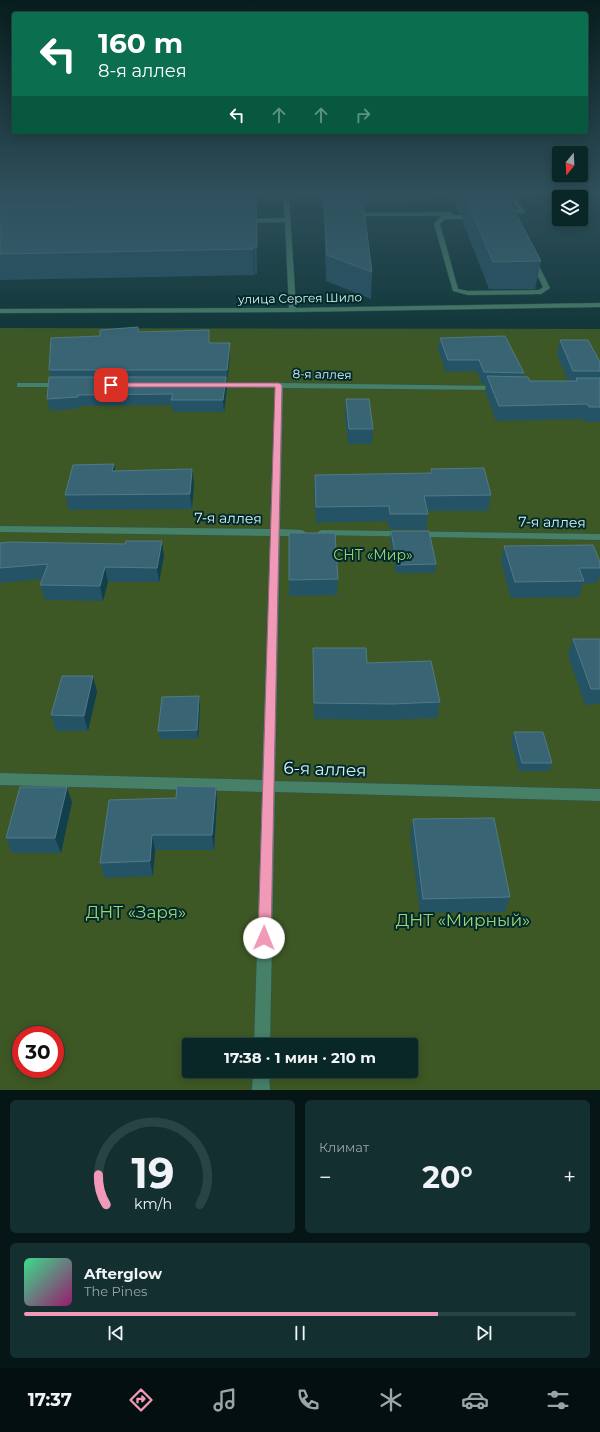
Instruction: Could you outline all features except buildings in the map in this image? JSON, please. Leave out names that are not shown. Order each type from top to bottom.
[{"type":"street","points":[[289,244],[293,310]]},
{"type":"street","points":[[442,244],[455,290],[468,293],[541,292],[547,288],[526,244]]},
{"type":"street","name":"улица Сергея Шило","points":[[0,311],[293,310],[600,305]]},
{"type":"street","points":[[20,385],[67,385]]},
{"type":"street","name":"8-я аллея","points":[[208,385],[506,388]]},
{"type":"street","points":[[262,1038],[279,385]]},
{"type":"street","name":"7-я аллея","points":[[0,529],[600,537]]},
{"type":"street","name":"6-я аллея","points":[[0,779],[600,795]]},
{"type":"street","points":[[261,1078],[261,1090]]},
{"type":"green space","name":"СНТ «Мир»","points":[[0,328],[600,329],[600,1090],[0,1090]]},
{"type":"route","points":[[111,385],[279,385],[264,938]]},
{"type":"park label","name":"ДНТ «Заря»","points":[[136,912]]},
{"type":"park label","name":"ДНТ «Мирный»","points":[[463,920]]}]
